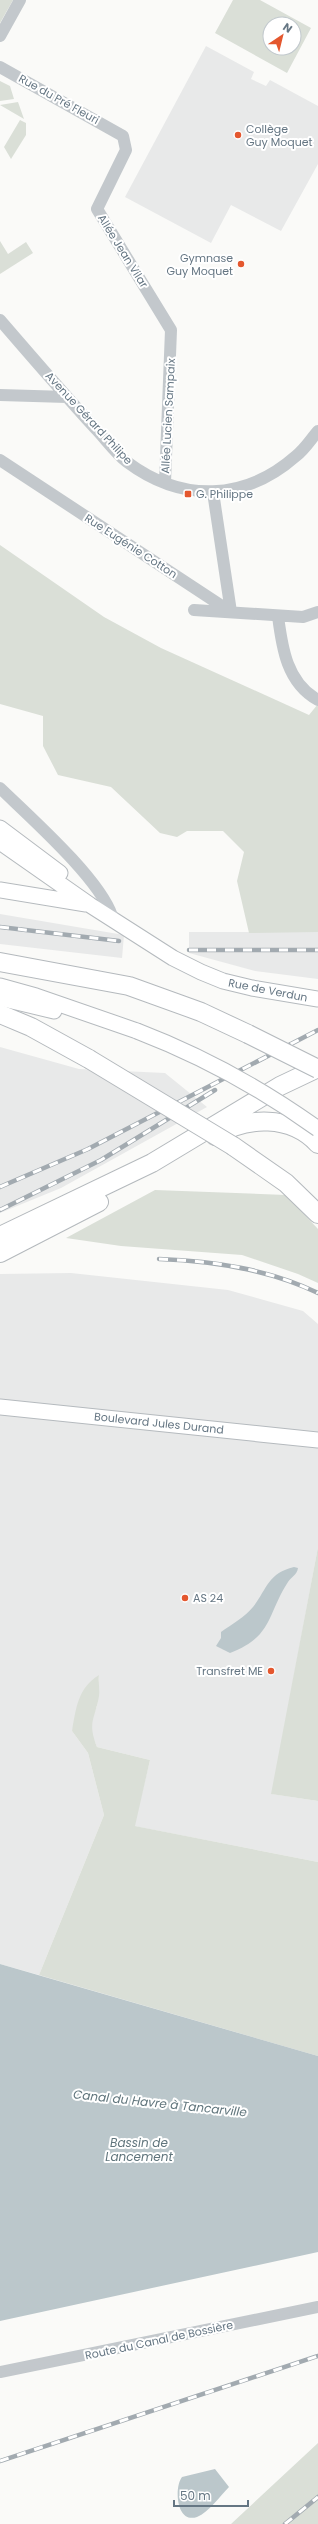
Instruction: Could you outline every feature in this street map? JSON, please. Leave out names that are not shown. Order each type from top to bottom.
[{"type":"highway","points":[[0,962],[129,986],[201,1012],[318,1068]]},
{"type":"highway","points":[[0,1014],[31,1027],[89,1059],[233,1146],[286,1182],[318,1214]]},
{"type":"highway","points":[[0,1253],[29,1231],[152,1163],[280,1086],[318,1068]]},
{"type":"highway","points":[[0,1236],[29,1231],[237,1126],[261,1121],[279,1122],[304,1132],[318,1144]]},
{"type":"main road","name":"Rue de Verdun","points":[[0,828],[96,901],[113,917]]},
{"type":"main road","name":"Rue de Verdun","points":[[0,842],[172,958],[223,981],[318,1000]]},
{"type":"main road","points":[[0,890],[90,904]]},
{"type":"main road","points":[[0,986],[36,996],[177,1046],[239,1077],[318,1129]]},
{"type":"main road","points":[[0,998],[137,1031]]},
{"type":"main road","name":"Boulevard Jules Durand","points":[[0,1407],[318,1440]]},
{"type":"street","points":[[0,36],[20,0]]},
{"type":"street","name":"Rue du Pré Fleuri","points":[[0,67],[118,132]]},
{"type":"street","name":"Allée Jean Vilar","points":[[118,132],[123,136],[126,150],[98,209],[171,330],[171,350]]},
{"type":"street","name":"Avenue Gérard Philipe","points":[[0,320],[67,397],[126,461],[164,482],[190,490],[213,492],[243,488],[272,474],[297,456],[318,431]]},
{"type":"street","name":"Allée Lucien Sampaix","points":[[164,482],[171,350]]},
{"type":"street","points":[[0,395],[67,397]]},
{"type":"street","name":"Rue Eugénie Cotton","points":[[0,460],[231,612]]},
{"type":"street","points":[[213,492],[231,612]]},
{"type":"street","points":[[194,610],[303,617],[318,612]]},
{"type":"street","points":[[278,616],[282,647],[292,676],[308,694],[318,700]]},
{"type":"street","points":[[0,788],[93,882],[108,904],[113,917]]},
{"type":"street","name":"Route du Canal de Bossière","points":[[0,2372],[318,2308]]},
{"type":"shaded area","points":[[0,0],[13,0],[0,23]]},
{"type":"shaded area","points":[[233,0],[260,0],[289,16],[262,16],[262,56],[296,56],[287,73],[215,33]]},
{"type":"shaded area","points":[[302,23],[311,28],[302,45]]},
{"type":"shaded area","name":"Collège Guy Moquet","points":[[206,46],[254,72],[251,79],[266,86],[270,80],[318,106],[318,164],[281,231],[231,205],[211,243],[125,197]]},
{"type":"shaded area","points":[[0,81],[10,86],[14,99],[0,101]]},
{"type":"shaded area","points":[[18,102],[24,119],[0,105]]},
{"type":"shaded area","points":[[20,120],[26,123],[26,135],[11,159],[4,147]]},
{"type":"shaded area","points":[[0,241],[8,254],[26,242],[33,253],[0,274]]},
{"type":"shaded area","points":[[0,545],[104,617],[161,648],[309,715],[318,704],[318,932],[249,933],[237,881],[244,852],[223,831],[187,831],[177,837],[160,833],[111,787],[58,775],[43,746],[43,716],[0,704]]},
{"type":"shaded area","points":[[0,914],[124,935],[122,958],[0,944]]},
{"type":"shaded area","points":[[189,932],[318,932],[318,979],[255,971],[189,953]]},
{"type":"shaded area","points":[[0,1047],[79,1069],[165,1073],[207,1107],[61,1188],[0,1213]]},
{"type":"shaded area","points":[[155,1190],[286,1195],[318,1229],[318,1283],[298,1274],[242,1255],[121,1246],[66,1238]]},
{"type":"shaded area","points":[[71,1273],[228,1290],[303,1311],[318,1324],[318,1547],[272,1794],[318,1801],[318,1862],[134,1826],[150,1760],[97,1747],[91,1733],[91,1721],[97,1706],[99,1675],[72,1731],[88,1753],[104,1815],[39,1975],[0,1964],[0,1274]]},
{"type":"shaded area","points":[[318,1547],[318,1801],[271,1794]]},
{"type":"shaded area","points":[[99,1675],[99,1696],[92,1726],[97,1747],[150,1760],[135,1826],[318,1862],[318,2056],[39,1975],[104,1815],[88,1753],[72,1731],[82,1692],[92,1680]]},
{"type":"shaded area","points":[[318,2443],[318,2524],[231,2524]]},
{"type":"water","points":[[294,1567],[298,1568],[281,1594],[262,1632],[244,1647],[230,1653],[216,1646],[221,1638],[221,1632],[250,1611],[269,1582],[279,1573]]},
{"type":"water","name":"Bassin de Lancement","points":[[0,1964],[318,2056],[318,2252],[0,2321]]},
{"type":"water","points":[[215,2469],[229,2487],[210,2508],[197,2517],[190,2518],[181,2510],[178,2496],[179,2482],[182,2477]]},
{"type":"railway","points":[[0,927],[119,941]]},
{"type":"railway","points":[[189,950],[318,950]]},
{"type":"railway","points":[[0,1187],[88,1149],[318,1030]]},
{"type":"railway","points":[[0,1210],[101,1160],[215,1090]]},
{"type":"railway","points":[[159,1259],[220,1264],[260,1272],[318,1293]]},
{"type":"railway","points":[[0,2461],[318,2356]]},
{"type":"railway","points":[[285,2524],[318,2497]]},
{"type":"place","name":"Collège Guy Moquet","points":[[238,135]]},
{"type":"place","name":"Gymnase Guy Moquet","points":[[241,264]]},
{"type":"place","name":"G. Philippe","points":[[188,494]]},
{"type":"place","name":"AS 24","points":[[185,1598]]},
{"type":"place","name":"Transfret ME","points":[[271,1671]]},
{"type":"water label","name":"Canal du Havre à Tancarville","points":[[160,2103]]}]
